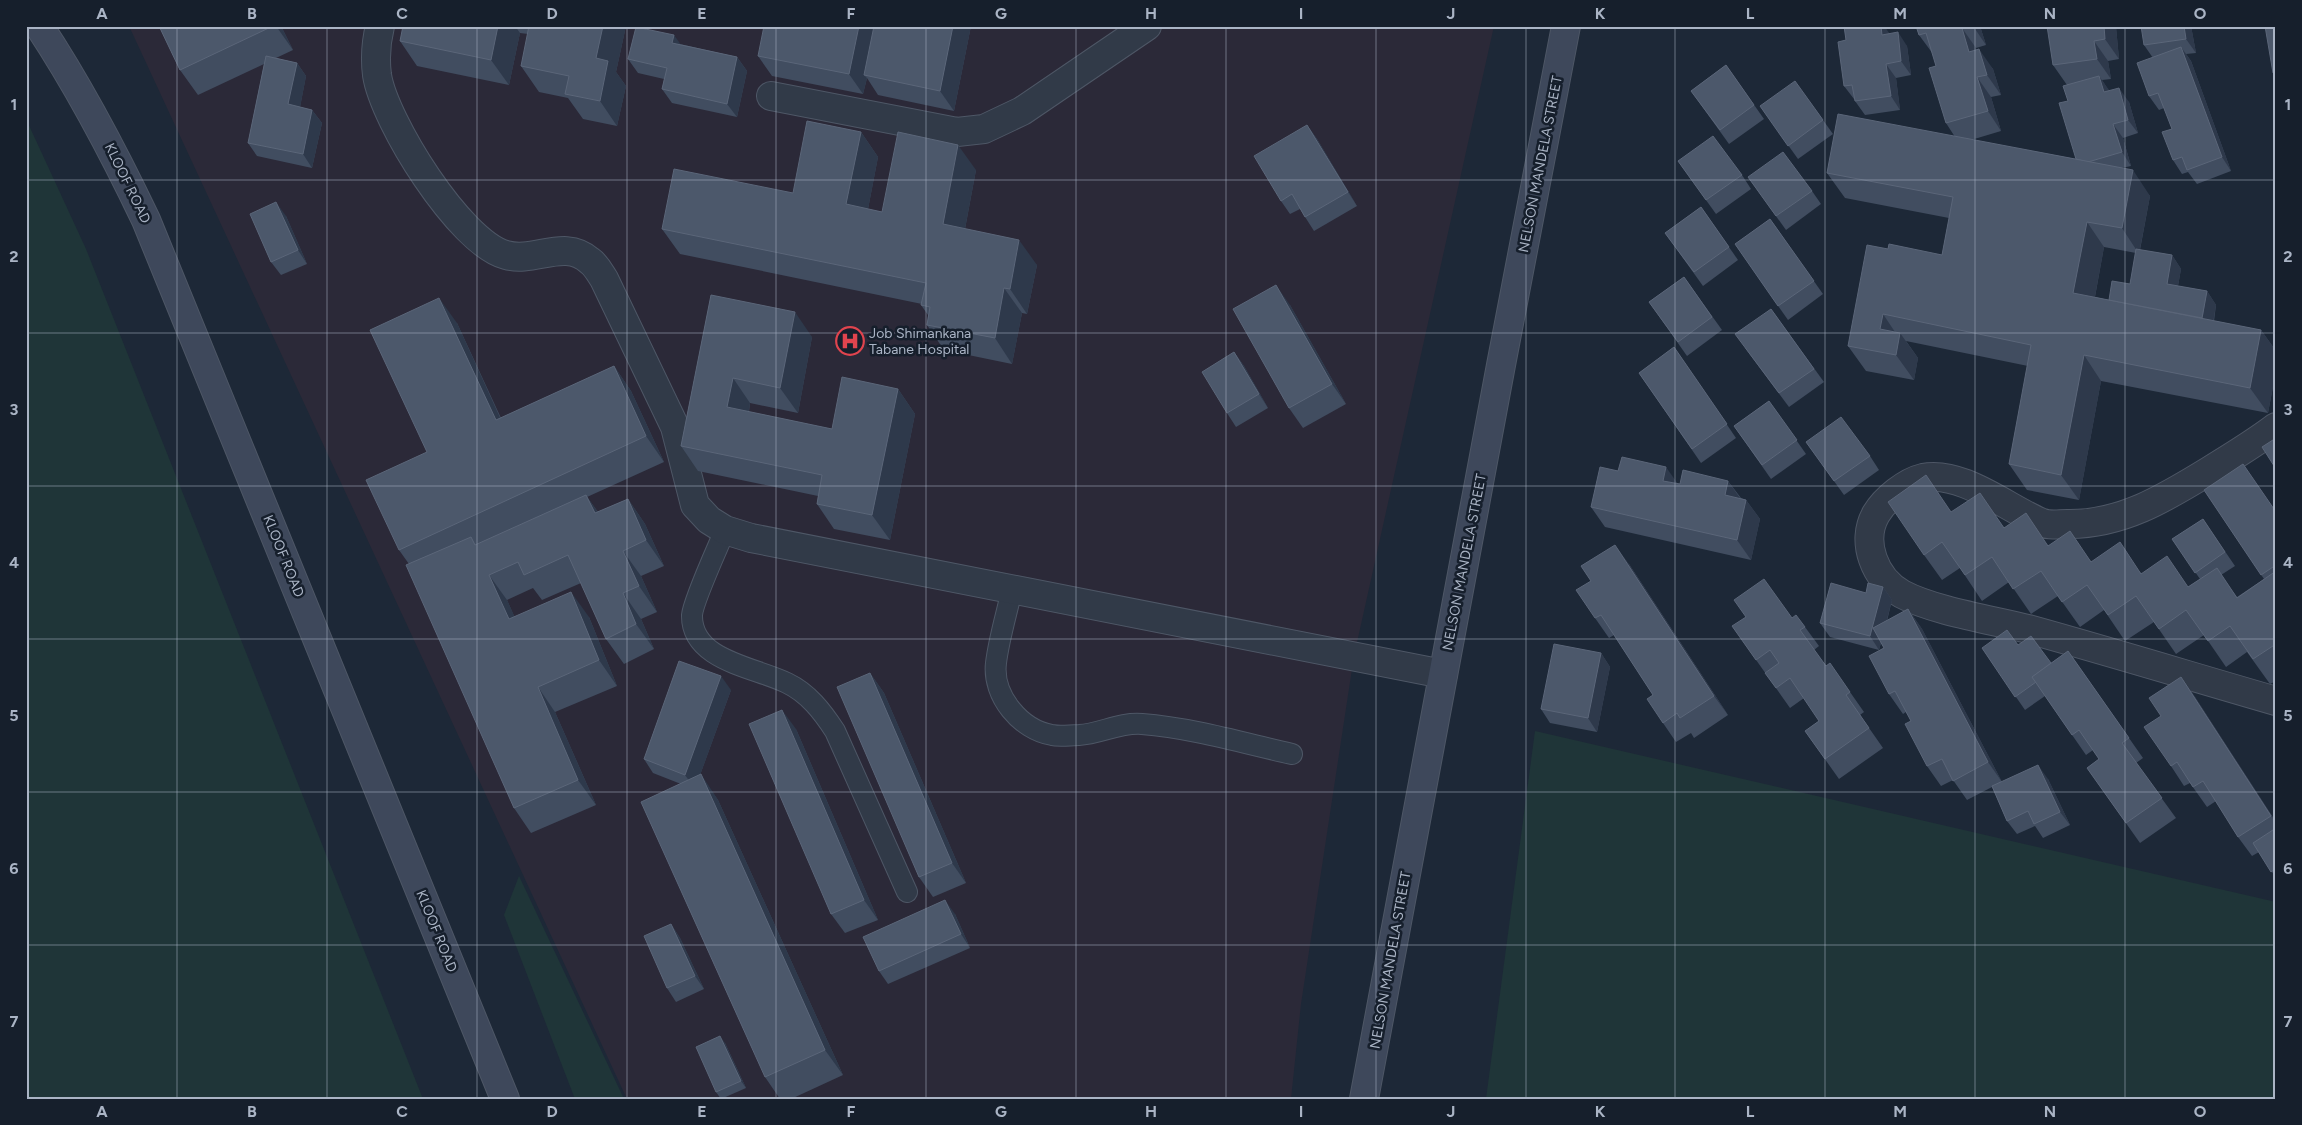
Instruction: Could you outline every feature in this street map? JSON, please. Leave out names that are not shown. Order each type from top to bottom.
[{"type":"street","name":"KLOOF ROAD","points":[[38,26],[76,85],[114,153],[146,220],[505,1099]]},
{"type":"street","points":[[380,26],[376,42],[377,76],[390,116],[419,168],[473,235],[492,249],[506,255],[526,256],[558,250],[575,252],[590,260],[604,279],[675,427],[695,505],[709,520],[725,530],[752,538],[1443,674]]},
{"type":"street","points":[[772,96],[957,132],[984,130],[1022,111],[1147,26]]},
{"type":"street","name":"NELSON MANDELA STREET","points":[[1364,1099],[1566,26]]},
{"type":"street","points":[[2276,427],[2161,501],[2099,522],[2043,524],[1982,490],[1954,480],[1924,478],[1900,490],[1882,504],[1871,523],[1869,542],[1877,572],[1901,593],[1927,604],[2029,630],[2276,701]]},
{"type":"lane","points":[[725,530],[692,613],[694,632],[704,647],[721,657],[788,683],[806,695],[821,710],[835,731],[908,892]]},
{"type":"lane","points":[[1012,588],[996,665],[1000,687],[1008,708],[1026,725],[1052,735],[1082,735],[1140,723],[1182,729],[1292,754]]},
{"type":"shaded area","name":"Job Shimankana Tabane Hospital","points":[[129,26],[1494,26],[1354,656],[1301,1004],[1291,1099],[627,1099]]},
{"type":"green space","points":[[26,119],[86,249],[423,1099],[26,1099]]},
{"type":"green space","points":[[1535,731],[2276,902],[2276,1099],[1486,1099]]},
{"type":"green space","points":[[519,876],[624,1099],[575,1099],[504,915]]},
{"type":"building","points":[[159,26],[273,26],[180,70]]},
{"type":"building","points":[[403,26],[498,26],[491,60],[400,41]]},
{"type":"building","points":[[529,26],[603,26],[596,58],[608,61],[600,101],[565,94],[569,76],[521,66]]},
{"type":"building","points":[[764,26],[859,26],[849,74],[758,56]]},
{"type":"building","points":[[874,26],[953,26],[940,91],[864,75]]},
{"type":"building","points":[[1844,26],[1881,26],[1882,35],[1898,32],[1901,61],[1886,64],[1891,96],[1855,101],[1852,85],[1844,86],[1838,42],[1846,40]]},
{"type":"building","points":[[1916,26],[1968,26],[1962,28],[1969,52],[1979,49],[1987,75],[1977,77],[1988,111],[1946,123],[1929,68],[1936,66],[1926,33],[1919,35]]},
{"type":"building","points":[[2047,26],[2104,26],[2105,39],[2094,41],[2097,59],[2053,65]]},
{"type":"building","points":[[2141,26],[2184,26],[2186,39],[2144,45]]},
{"type":"building","points":[[2265,26],[2276,26],[2276,72],[2273,73]]},
{"type":"building","points":[[636,27],[674,35],[672,43],[737,57],[727,104],[662,89],[667,68],[628,59]]},
{"type":"building","points":[[2181,47],[2222,157],[2187,170],[2182,157],[2173,160],[2162,132],[2172,129],[2158,93],[2149,96],[2137,63]]},
{"type":"building","points":[[266,56],[297,63],[288,104],[312,110],[303,154],[248,143]]},
{"type":"building","points":[[1726,65],[1754,105],[1720,130],[1691,91]]},
{"type":"building","points":[[2099,76],[2104,92],[2119,88],[2128,120],[2113,124],[2122,152],[2088,162],[2076,159],[2059,103],[2068,101],[2063,86]]},
{"type":"building","points":[[1795,81],[1823,120],[1788,146],[1760,106]]},
{"type":"building","points":[[1838,114],[2133,170],[2122,228],[2087,222],[2073,293],[2261,330],[2250,388],[2084,355],[2061,475],[2009,464],[2031,345],[1883,314],[1880,329],[1900,333],[1896,355],[1848,346],[1867,245],[1888,249],[1889,244],[1942,255],[1953,197],[1827,173]]},
{"type":"building","points":[[807,121],[861,132],[846,204],[882,212],[898,132],[958,145],[943,224],[1019,240],[1010,289],[1004,288],[995,338],[927,325],[930,307],[921,305],[926,283],[662,229],[674,169],[793,193]]},
{"type":"building","points":[[1307,125],[1348,192],[1305,217],[1292,194],[1281,201],[1254,156]]},
{"type":"building","points":[[1713,136],[1742,175],[1706,200],[1678,161]]},
{"type":"building","points":[[1783,152],[1812,191],[1776,216],[1748,177]]},
{"type":"building","points":[[276,202],[298,250],[271,262],[250,214]]},
{"type":"building","points":[[1701,207],[1729,247],[1694,272],[1665,233]]},
{"type":"building","points":[[1770,219],[1814,281],[1778,306],[1735,244]]},
{"type":"building","points":[[2136,249],[2172,255],[2167,284],[2207,291],[2202,318],[2109,300],[2112,281],[2130,284]]},
{"type":"building","points":[[1684,277],[1712,317],[1678,342],[1649,302]]},
{"type":"building","points":[[1276,285],[1332,384],[1289,408],[1233,309]]},
{"type":"building","points":[[711,295],[795,312],[780,388],[733,378],[727,407],[832,429],[842,377],[898,389],[872,515],[817,504],[822,475],[681,446]]},
{"type":"building","points":[[439,298],[496,420],[614,366],[646,436],[399,550],[366,480],[427,452],[370,330]]},
{"type":"building","points":[[1771,309],[1814,369],[1779,393],[1735,334]]},
{"type":"building","points":[[1674,347],[1727,424],[1692,449],[1639,373]]},
{"type":"building","points":[[1234,352],[1259,394],[1227,413],[1202,372]]},
{"type":"building","points":[[1769,401],[1797,440],[1762,465],[1734,426]]},
{"type":"building","points":[[1841,417],[1870,456],[1834,481],[1806,442]]},
{"type":"building","points":[[2276,438],[2276,469],[2262,447]]},
{"type":"building","points":[[1622,457],[1666,467],[1663,481],[1680,484],[1683,470],[1728,481],[1725,495],[1746,500],[1737,540],[1591,507],[1600,467],[1618,471]]},
{"type":"building","points":[[2243,464],[2276,512],[2276,565],[2261,575],[2204,490]]},
{"type":"building","points":[[1926,475],[1951,512],[1980,493],[2004,528],[2026,513],[2048,546],[2070,531],[2091,562],[2120,542],[2141,574],[2167,556],[2188,587],[2217,568],[2237,598],[2276,571],[2276,644],[2253,659],[2230,626],[2208,641],[2186,610],[2159,629],[2136,596],[2108,615],[2087,585],[2062,602],[2041,571],[2013,589],[1992,557],[1965,575],[1942,542],[1924,555],[1888,502]]},
{"type":"building","points":[[586,495],[595,513],[628,499],[646,540],[623,551],[639,586],[623,593],[636,624],[606,639],[568,555],[524,575],[518,562],[489,575],[509,619],[571,592],[599,660],[538,687],[578,780],[514,808],[406,565],[471,537],[475,545]]},
{"type":"building","points":[[2203,519],[2225,552],[2195,573],[2172,539]]},
{"type":"building","points":[[1615,545],[1714,696],[1680,718],[1677,713],[1663,723],[1647,699],[1653,695],[1601,615],[1595,618],[1576,590],[1591,581],[1581,566]]},
{"type":"building","points":[[1764,579],[1792,618],[1796,615],[1805,627],[1800,630],[1826,666],[1830,663],[1850,692],[1846,695],[1869,728],[1825,759],[1805,731],[1819,721],[1790,678],[1776,688],[1765,673],[1779,663],[1770,650],[1756,660],[1732,626],[1746,617],[1734,600]]},
{"type":"building","points":[[1831,583],[1866,593],[1868,583],[1883,587],[1870,636],[1820,623]]},
{"type":"building","points":[[1908,609],[1988,762],[1953,781],[1942,759],[1927,766],[1905,724],[1911,721],[1895,691],[1889,694],[1869,656],[1884,648],[1873,628]]},
{"type":"building","points":[[2007,630],[2018,645],[2031,636],[2051,663],[2032,677],[2036,682],[2015,697],[1982,648]]},
{"type":"building","points":[[1554,644],[1601,653],[1588,718],[1541,709]]},
{"type":"building","points":[[2068,651],[2129,738],[2122,743],[2162,798],[2126,823],[2087,768],[2099,759],[2079,730],[2072,735],[2032,677]]},
{"type":"building","points":[[679,661],[721,676],[685,775],[644,759]]},
{"type":"building","points":[[870,673],[952,863],[919,877],[837,687]]},
{"type":"building","points":[[2181,677],[2271,816],[2238,837],[2203,781],[2193,787],[2177,762],[2171,766],[2144,727],[2161,716],[2149,698]]},
{"type":"building","points":[[782,710],[864,900],[831,914],[749,724]]},
{"type":"building","points":[[2038,765],[2060,812],[2034,824],[2028,811],[2007,821],[1992,786]]},
{"type":"building","points":[[701,774],[825,1050],[765,1077],[641,802]]},
{"type":"building","points":[[2276,828],[2276,868],[2271,872],[2253,843]]},
{"type":"building","points":[[945,900],[961,934],[879,971],[863,937]]},
{"type":"building","points":[[671,924],[695,976],[667,988],[644,936]]},
{"type":"building","points":[[720,1036],[741,1081],[716,1092],[696,1047]]},
{"type":"place","name":"Job Shimankana Tabane Hospital","points":[[850,341]]}]
